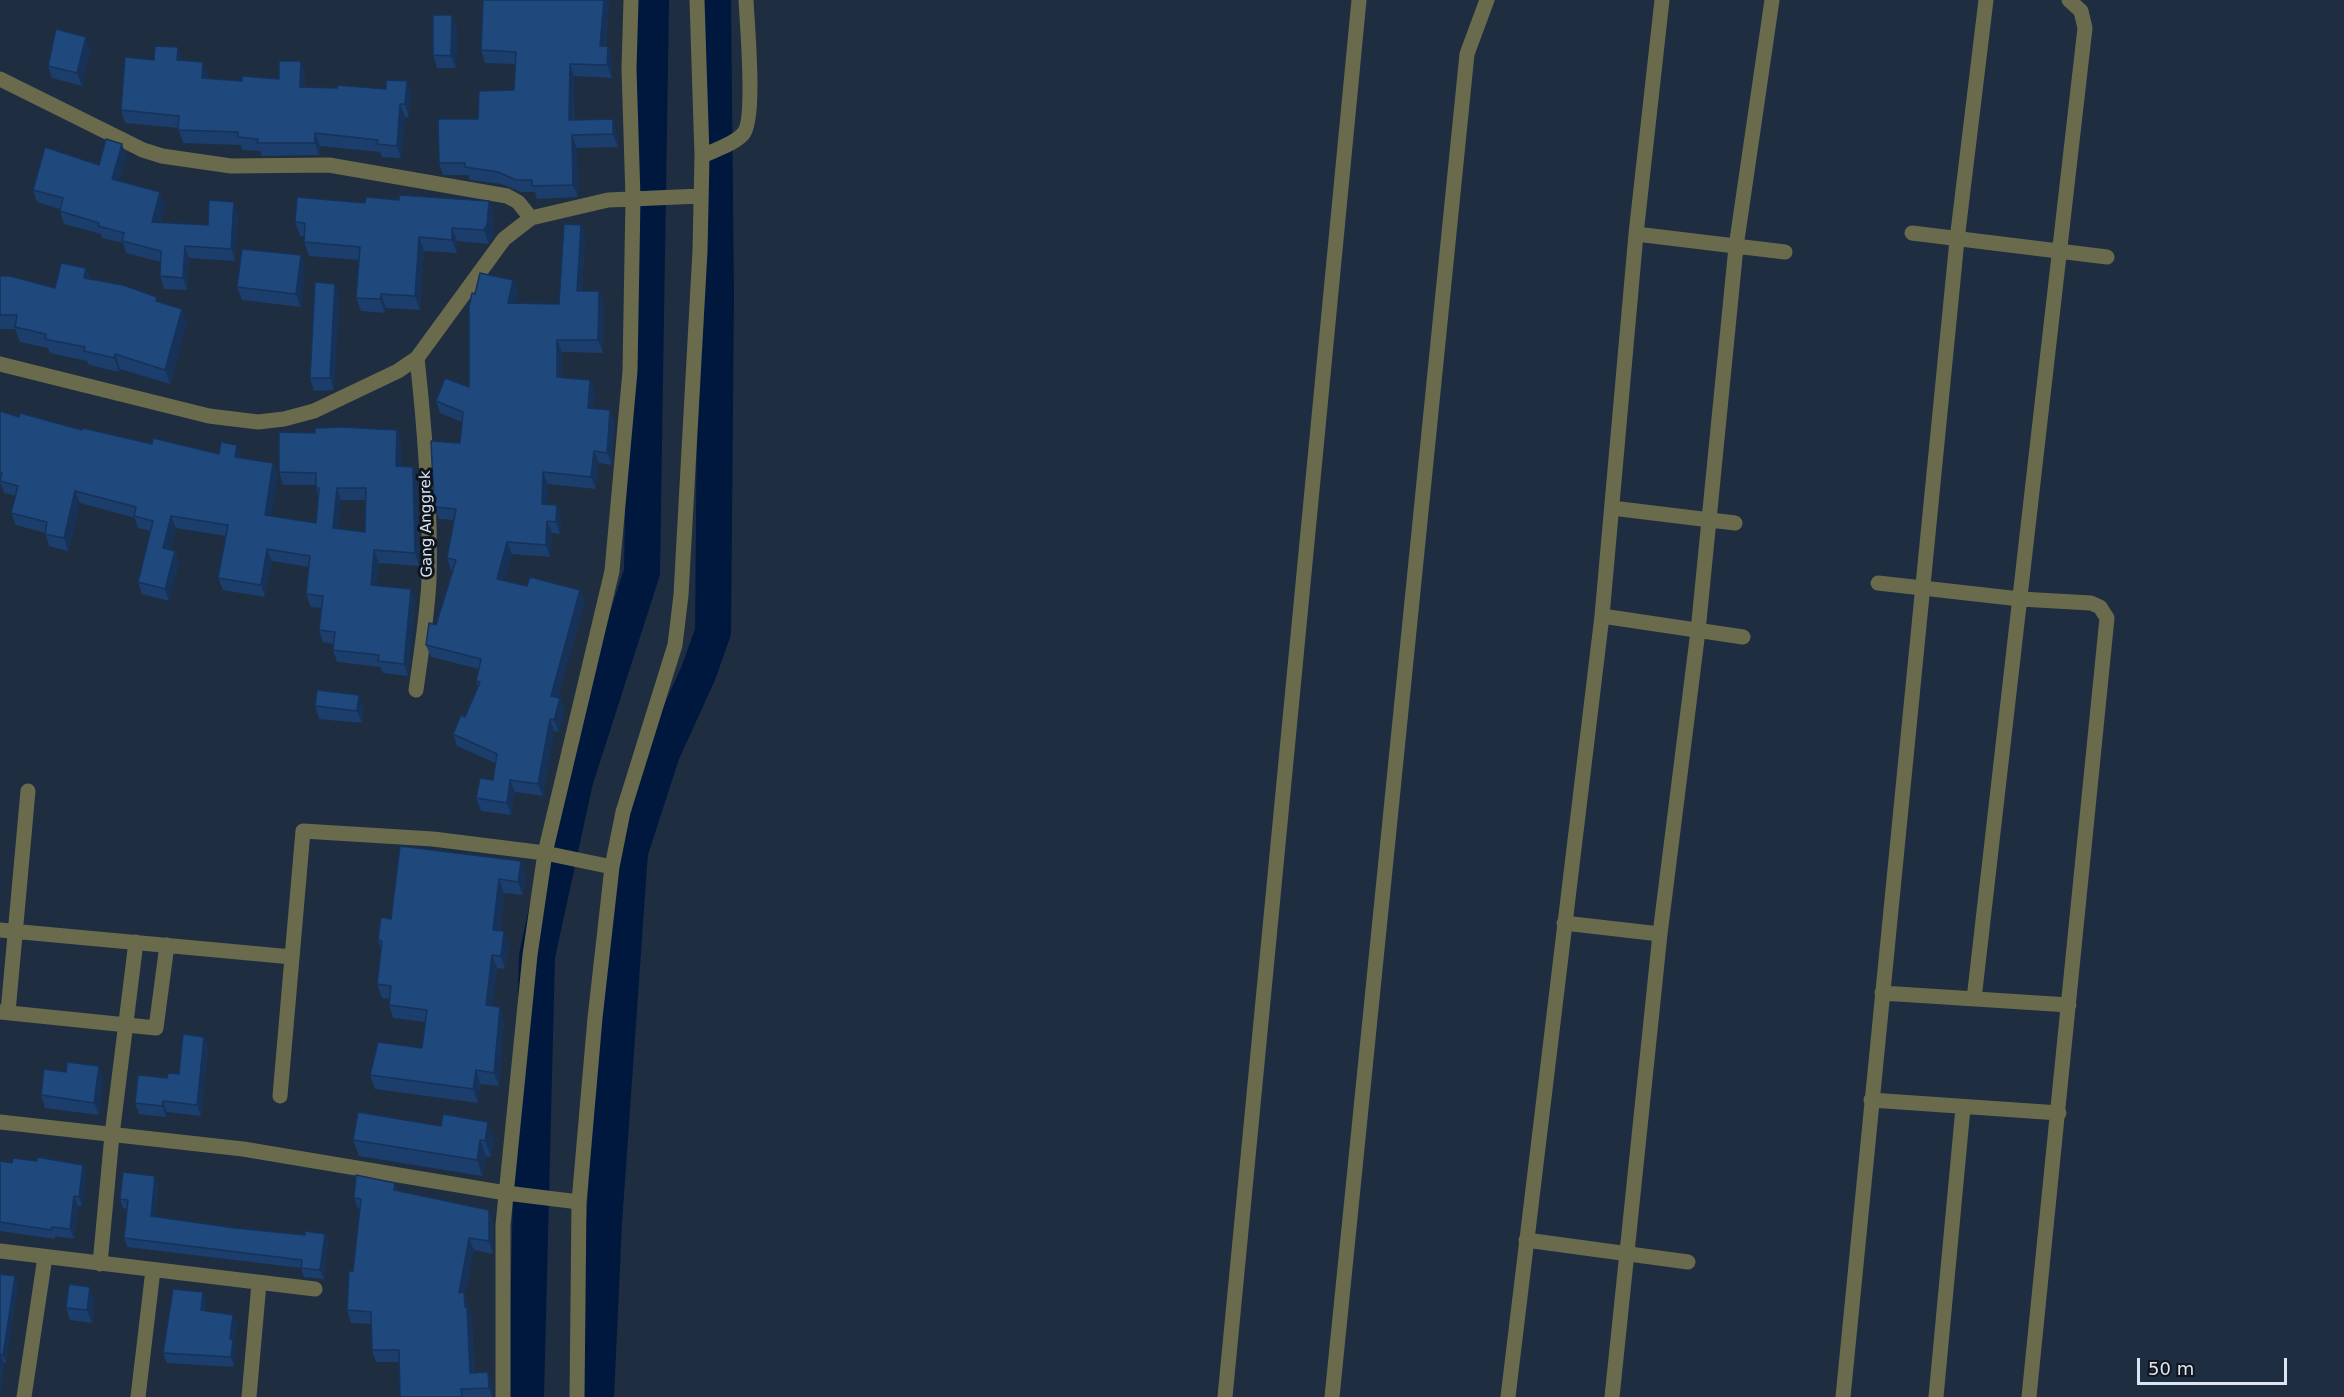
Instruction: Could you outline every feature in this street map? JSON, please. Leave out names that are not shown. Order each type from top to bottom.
[{"type":"street","points":[[503,1397],[511,1194],[530,955],[612,571],[630,371],[639,198],[629,69],[631,0]]},
{"type":"street","points":[[577,1397],[579,1202],[595,1018],[612,867],[623,812],[675,645],[678,619],[700,251],[701,196],[711,152],[697,0]]},
{"type":"street","points":[[711,152],[743,134],[747,126],[750,108],[746,0]]},
{"type":"street","points":[[1225,1397],[1359,0]]},
{"type":"street","points":[[1332,1397],[1467,54],[1487,0]]},
{"type":"street","points":[[1508,1397],[1602,616],[1636,234],[1662,0]]},
{"type":"street","points":[[1612,1397],[1625,1252],[1660,934],[1698,631],[1736,247],[1772,0]]},
{"type":"street","points":[[1843,1397],[1958,240],[1986,0]]},
{"type":"street","points":[[1974,999],[2057,251],[2085,28],[2080,11],[2069,0]]},
{"type":"street","points":[[0,79],[142,150],[162,156],[257,167],[329,165],[507,196],[518,202],[531,218]]},
{"type":"street","points":[[0,364],[208,416],[258,422],[284,419],[314,411],[398,371],[417,358],[504,239],[531,218],[586,204],[639,198],[701,196]]},
{"type":"street","points":[[1911,233],[2107,257]]},
{"type":"street","points":[[1636,234],[1785,252]]},
{"type":"street","name":"Gang Anggrek","points":[[416,690],[427,606],[429,548],[423,412],[417,358]]},
{"type":"street","points":[[1612,508],[1735,523]]},
{"type":"street","points":[[1878,583],[2020,599],[2091,603],[2100,607],[2107,618],[2029,1397]]},
{"type":"street","points":[[1602,616],[1743,637]]},
{"type":"street","points":[[28,791],[16,931],[4,1012],[156,1028],[167,945]]},
{"type":"street","points":[[280,1096],[303,831],[433,838],[551,854],[612,867]]},
{"type":"street","points":[[1564,923],[1660,934]]},
{"type":"street","points":[[0,930],[292,957]]},
{"type":"street","points":[[100,1264],[112,1135],[136,942]]},
{"type":"street","points":[[1882,993],[2069,1005]]},
{"type":"street","points":[[1871,1100],[2059,1113]]},
{"type":"street","points":[[1936,1397],[1964,1108]]},
{"type":"street","points":[[0,1122],[243,1149],[511,1194],[579,1202]]},
{"type":"street","points":[[1526,1240],[1688,1262]]},
{"type":"street","points":[[0,1251],[315,1289]]},
{"type":"street","points":[[24,1397],[45,1257]]},
{"type":"street","points":[[138,1397],[153,1270]]},
{"type":"street","points":[[249,1397],[259,1283]]},
{"type":"building","points":[[483,0],[604,0],[600,46],[608,46],[607,65],[570,64],[569,120],[613,119],[613,134],[572,135],[573,185],[532,186],[532,180],[516,180],[498,172],[465,167],[465,163],[439,163],[438,119],[478,119],[479,91],[514,90],[516,52],[481,50]]},
{"type":"building","points":[[433,15],[452,15],[451,56],[433,55]]},
{"type":"building","points":[[56,29],[86,37],[77,73],[48,66]]},
{"type":"building","points":[[155,46],[178,47],[177,60],[203,62],[202,78],[242,81],[242,76],[279,79],[279,61],[301,61],[300,87],[337,88],[338,85],[386,89],[386,80],[407,81],[405,104],[400,104],[397,146],[377,144],[378,140],[315,133],[315,143],[257,143],[258,139],[238,137],[238,132],[178,130],[179,116],[121,110],[125,57],[154,60]]},
{"type":"building","points":[[106,139],[122,144],[112,179],[160,192],[152,222],[208,225],[209,200],[234,202],[231,249],[185,246],[183,278],[160,276],[161,251],[122,241],[124,233],[98,226],[99,223],[60,211],[63,198],[33,190],[45,147],[99,165]]},
{"type":"building","points":[[399,195],[489,201],[487,225],[484,230],[452,228],[452,240],[419,237],[415,296],[381,294],[380,299],[356,298],[360,247],[304,242],[305,223],[295,222],[297,197],[365,203],[366,197],[399,200]]},
{"type":"building","points":[[564,224],[581,225],[577,291],[599,291],[598,340],[557,340],[557,377],[590,380],[588,408],[610,410],[607,453],[594,451],[591,477],[543,472],[542,504],[557,505],[556,522],[547,521],[546,545],[507,542],[497,579],[527,586],[530,577],[580,590],[551,696],[560,698],[554,720],[550,719],[538,784],[510,780],[507,803],[476,798],[480,778],[493,780],[497,754],[453,734],[461,715],[465,717],[480,682],[476,681],[481,659],[426,645],[429,623],[436,625],[456,560],[447,558],[456,509],[434,507],[431,441],[460,443],[463,412],[436,401],[445,378],[469,387],[469,307],[480,273],[513,280],[508,303],[559,304]]},
{"type":"building","points":[[242,249],[301,255],[296,294],[237,287]]},
{"type":"building","points":[[61,263],[86,268],[84,278],[123,285],[157,297],[156,301],[182,309],[165,370],[115,354],[114,358],[84,351],[85,347],[45,339],[46,334],[15,327],[17,315],[0,315],[0,276],[10,276],[55,288]]},
{"type":"building","points":[[315,282],[335,284],[330,378],[310,378]]},
{"type":"building","points":[[0,411],[19,417],[20,413],[82,430],[83,428],[152,444],[153,438],[219,454],[221,442],[237,445],[235,457],[273,463],[265,515],[316,523],[319,488],[316,488],[316,473],[279,472],[279,432],[315,433],[315,428],[343,427],[397,430],[396,466],[413,467],[415,553],[374,550],[371,585],[411,589],[404,664],[378,661],[379,655],[333,650],[335,632],[319,630],[323,596],[306,594],[310,556],[267,549],[261,585],[218,578],[228,525],[171,516],[163,548],[175,551],[165,589],[138,582],[153,521],[134,516],[136,507],[75,491],[64,538],[45,534],[47,522],[11,513],[18,486],[0,481],[2,473],[0,473]],"holes":[[[337,488],[366,488],[365,532],[333,528]]]},
{"type":"building","points":[[317,690],[359,695],[357,711],[315,706]]},
{"type":"building","points":[[400,846],[521,861],[518,882],[499,879],[493,930],[504,931],[501,956],[492,955],[486,1005],[500,1007],[494,1073],[476,1070],[473,1089],[370,1075],[378,1042],[422,1048],[427,1010],[389,1005],[391,986],[377,984],[382,941],[378,940],[381,917],[391,919]]},
{"type":"building","points":[[183,1034],[204,1037],[197,1105],[163,1101],[162,1106],[135,1103],[138,1075],[167,1078],[168,1073],[179,1074]]},
{"type":"building","points":[[67,1062],[99,1066],[94,1103],[41,1095],[44,1069],[66,1072]]},
{"type":"building","points":[[358,1112],[441,1126],[443,1114],[488,1122],[485,1141],[480,1140],[477,1160],[353,1140]]},
{"type":"building","points":[[37,1157],[83,1165],[79,1197],[74,1196],[70,1229],[52,1227],[51,1230],[0,1222],[0,1161],[12,1163],[13,1158],[37,1161]]},
{"type":"building","points":[[123,1172],[155,1176],[151,1216],[235,1228],[305,1235],[305,1231],[325,1234],[320,1270],[301,1268],[302,1260],[124,1238],[128,1200],[120,1199]]},
{"type":"building","points":[[356,1175],[395,1183],[394,1190],[489,1210],[489,1241],[469,1238],[459,1293],[464,1292],[465,1307],[467,1307],[470,1373],[488,1372],[489,1388],[461,1389],[462,1397],[400,1397],[399,1350],[372,1350],[371,1312],[347,1310],[349,1271],[353,1271],[361,1199],[354,1198]]},
{"type":"building","points":[[0,1274],[15,1276],[0,1362]]},
{"type":"building","points":[[69,1284],[90,1287],[87,1310],[66,1308]]},
{"type":"building","points":[[173,1289],[203,1292],[201,1310],[233,1315],[230,1339],[233,1339],[231,1357],[163,1353]]},
{"type":"waterway","points":[[526,1397],[537,956],[575,781],[642,572],[651,0]]},
{"type":"waterway","points":[[596,1397],[604,1223],[630,852],[662,753],[698,674],[713,632],[716,294],[713,0]]}]
